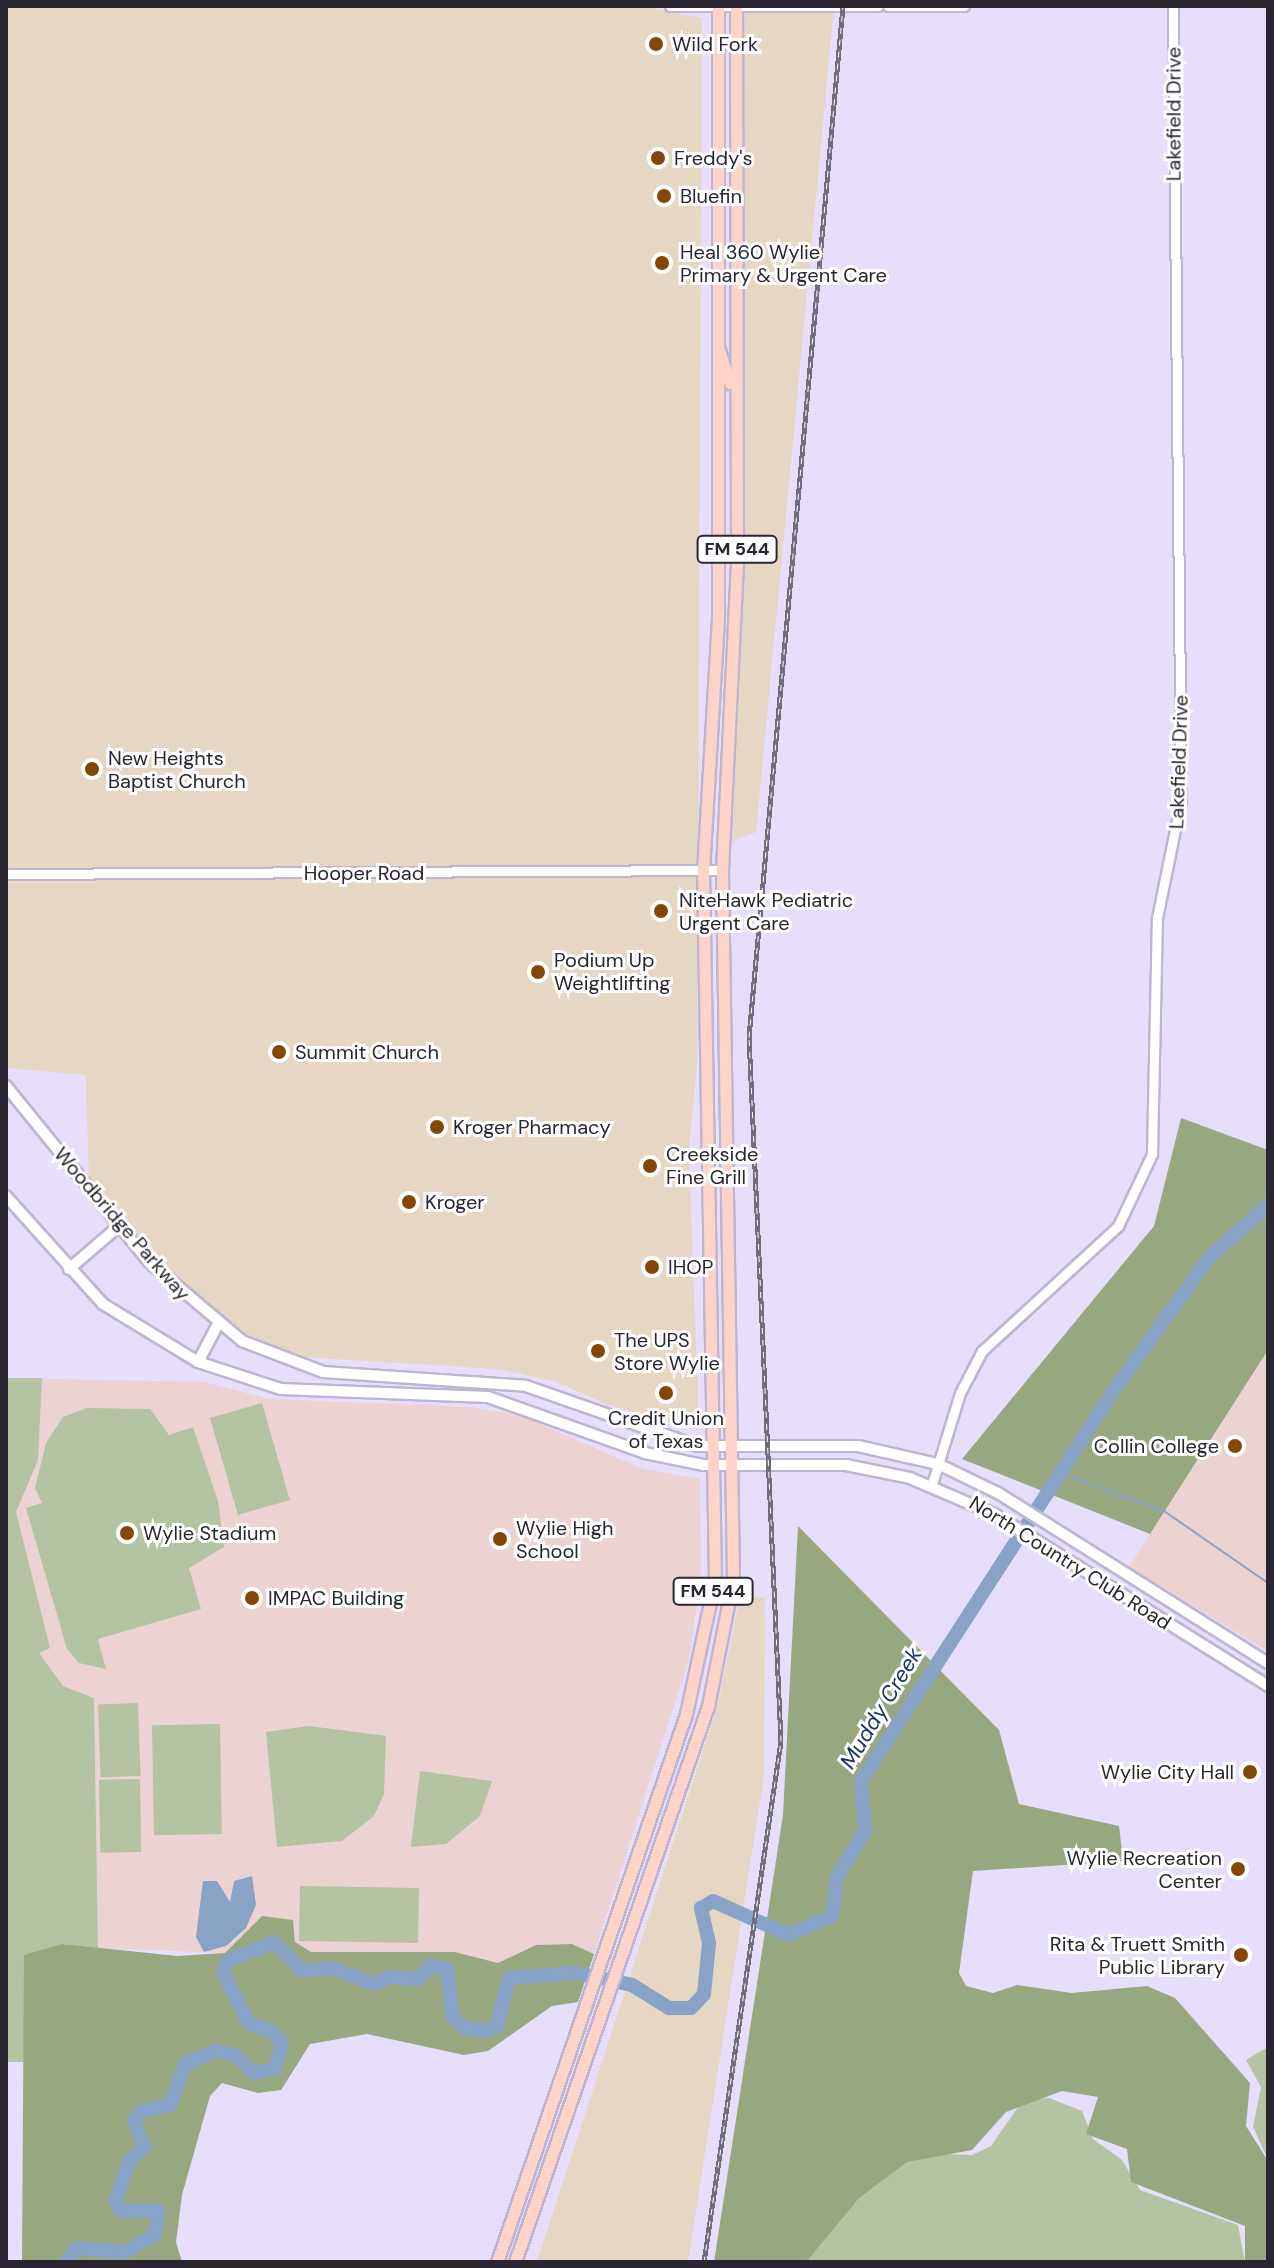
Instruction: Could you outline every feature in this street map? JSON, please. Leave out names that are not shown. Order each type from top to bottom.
[{"type":"main road","name":"FM 544","points":[[497,2262],[670,1761],[710,1607],[715,1446],[704,1061],[703,871],[712,722],[719,350],[718,8]]},
{"type":"main road","name":"FM 544","points":[[515,2262],[688,1767],[729,1609],[734,1465],[722,870],[737,413],[736,8]]},
{"type":"main road","points":[[718,209],[737,209]]},
{"type":"main road","points":[[719,350],[729,365],[737,413]]},
{"type":"main road","points":[[712,722],[722,734],[725,782]]},
{"type":"main road","points":[[704,1061],[724,1062]]},
{"type":"main road","name":"Woodbridge Parkway","points":[[6,1086],[119,1226],[217,1326],[323,1372],[371,1377],[489,1380],[607,1417],[664,1439],[715,1446]]},
{"type":"main road","points":[[6,1196],[69,1269],[133,1326],[198,1362],[281,1389],[488,1397],[600,1436],[715,1465]]},
{"type":"main road","points":[[69,1269],[119,1226]]},
{"type":"main road","points":[[198,1362],[217,1326]]},
{"type":"main road","points":[[370,1394],[371,1377]]},
{"type":"main road","points":[[488,1397],[489,1380]]},
{"type":"main road","points":[[600,1436],[607,1417]]},
{"type":"main road","name":"North Country Club Road","points":[[715,1446],[858,1446],[938,1464],[1007,1500],[1268,1664]]},
{"type":"main road","name":"North Country Club Road","points":[[715,1465],[846,1465],[932,1484],[994,1514],[1268,1686]]},
{"type":"main road","points":[[1249,1675],[1256,1655]]},
{"type":"main road","points":[[1249,1675],[1268,1664]]},
{"type":"main road","points":[[670,1761],[688,1767]]},
{"type":"street","points":[[670,6],[878,6]]},
{"type":"street","points":[[888,6],[964,6]]},
{"type":"street","name":"Lakefield Drive","points":[[932,1484],[982,1351],[1118,1226],[1152,1154],[1157,918],[1181,800],[1173,6]]},
{"type":"street","name":"Hooper Road","points":[[6,874],[722,870]]},
{"type":"shaded area","points":[[6,6],[640,6],[702,18],[697,1062],[689,1149],[699,1430],[608,1405],[554,1381],[498,1369],[300,1357],[246,1334],[183,1292],[89,1179],[86,1075],[6,1068]]},
{"type":"shaded area","points":[[740,6],[834,6],[756,832],[731,842],[743,551]]},
{"type":"shaded area","name":"Collin College","points":[[1268,1350],[1268,1651],[1129,1567]]},
{"type":"shaded area","points":[[6,1378],[203,1382],[270,1399],[470,1407],[519,1415],[643,1469],[700,1479],[701,1578],[688,1663],[594,1954],[572,1944],[536,1945],[498,1963],[455,1952],[311,1952],[295,1942],[295,1924],[226,1953],[98,1948],[94,1698],[63,1686],[42,1662],[6,1652]]},
{"type":"shaded area","points":[[740,1596],[765,1598],[764,1775],[688,2262],[537,2262],[718,1704]]},
{"type":"green space","points":[[1181,1118],[1268,1150],[1268,1350],[1150,1534],[962,1459],[1154,1226]]},
{"type":"green space","points":[[6,1378],[42,1378],[38,1460],[16,1512],[50,1648],[39,1653],[63,1686],[94,1698],[98,1948],[62,1944],[23,2062],[6,2062]]},
{"type":"green space","points":[[262,1403],[290,1500],[238,1515],[210,1418]]},
{"type":"green space","name":"Wylie Stadium","points":[[87,1408],[150,1409],[169,1435],[193,1427],[218,1501],[224,1547],[189,1568],[201,1609],[98,1639],[106,1669],[79,1663],[67,1649],[26,1508],[42,1503],[35,1488],[46,1443],[63,1417]]},
{"type":"green space","points":[[798,1526],[999,1730],[1019,1804],[1119,1826],[1123,1861],[973,1871],[959,1973],[966,1986],[993,1993],[1017,1985],[1072,1993],[1147,1986],[1175,1998],[1250,2083],[1246,2126],[1268,2161],[1268,2262],[1245,2262],[1245,2226],[1131,2182],[1127,2149],[1086,2134],[1098,2097],[1062,2091],[1006,2112],[972,2150],[907,2162],[859,2198],[806,2262],[714,2262],[783,1815]]},
{"type":"green space","points":[[138,1703],[141,1776],[101,1777],[98,1704]]},
{"type":"green space","points":[[220,1724],[222,1834],[154,1835],[152,1725]]},
{"type":"green space","points":[[309,1726],[386,1736],[384,1794],[374,1816],[342,1841],[277,1847],[266,1732]]},
{"type":"green space","points":[[420,1771],[492,1781],[480,1816],[446,1844],[411,1847]]},
{"type":"green space","points":[[140,1779],[141,1852],[100,1853],[99,1780]]},
{"type":"green space","points":[[300,1886],[419,1888],[418,1943],[299,1941]]},
{"type":"green space","points":[[262,1916],[293,1920],[295,1942],[311,1952],[455,1952],[498,1963],[536,1945],[572,1944],[594,1954],[578,2002],[552,2006],[488,2051],[464,2055],[367,2034],[310,2044],[281,2090],[258,2093],[222,2083],[210,2096],[182,2195],[176,2242],[182,2262],[22,2262],[24,1955],[62,1944],[177,1956],[225,1953]]},
{"type":"green space","points":[[1268,2047],[1268,2159],[1253,2127],[1261,2087],[1246,2060]]},
{"type":"green space","points":[[1049,2098],[1082,2111],[1093,2139],[1122,2160],[1140,2190],[1238,2225],[1245,2262],[723,2262],[915,2153],[972,2155],[991,2146],[1023,2100]]},
{"type":"water","points":[[252,1876],[256,1905],[246,1928],[226,1946],[204,1952],[196,1937],[203,1881],[217,1881],[230,1902],[234,1881]]},
{"type":"waterway","name":"Muddy Creek","points":[[66,2262],[77,2248],[125,2252],[155,2235],[158,2211],[121,2211],[115,2201],[130,2160],[144,2147],[134,2121],[142,2111],[170,2105],[185,2064],[216,2051],[235,2055],[254,2073],[275,2069],[282,2043],[271,2031],[249,2024],[223,1973],[227,1961],[274,1942],[302,1971],[332,1968],[374,1984],[390,1977],[418,1979],[430,1966],[447,1969],[452,2016],[466,2029],[486,2031],[497,2026],[509,1978],[576,1973],[632,1985],[669,2008],[691,2008],[704,1994],[709,1943],[701,1908],[713,1901],[789,1935],[832,1916],[837,1877],[865,1831],[861,1781],[1111,1394],[1208,1259],[1268,1205]]},
{"type":"waterway","points":[[1058,1472],[1164,1511],[1268,1583]]},
{"type":"railway","points":[[704,2262],[781,1741],[749,1037],[843,6]]},
{"type":"place","name":"Wild Fork","points":[[656,44]]},
{"type":"place","name":"Freddy's","points":[[658,158]]},
{"type":"place","name":"Bluefin","points":[[664,196]]},
{"type":"place","name":"Heal 360 Wylie Primary & Urgent Care","points":[[662,263]]},
{"type":"place","name":"New Heights Baptist Church","points":[[92,769]]},
{"type":"place","name":"NiteHawk Pediatric Urgent Care","points":[[661,911]]},
{"type":"place","name":"Podium Up Weightlifting","points":[[538,972]]},
{"type":"place","name":"Summit Church","points":[[279,1052]]},
{"type":"place","name":"Kroger Pharmacy","points":[[437,1127]]},
{"type":"place","name":"Creekside Fine Grill","points":[[650,1166]]},
{"type":"place","name":"Kroger","points":[[409,1202]]},
{"type":"place","name":"IHOP","points":[[652,1267]]},
{"type":"place","name":"The UPS Store Wylie","points":[[598,1351]]},
{"type":"place","name":"Credit Union of Texas","points":[[666,1393]]},
{"type":"place","name":"Collin College","points":[[1235,1446]]},
{"type":"place","name":"Wylie Stadium","points":[[127,1533]]},
{"type":"place","name":"Wylie High School","points":[[500,1539]]},
{"type":"place","name":"IMPAC Building","points":[[252,1598]]},
{"type":"place","name":"Wylie City Hall","points":[[1250,1772]]},
{"type":"place","name":"Wylie Recreation Center","points":[[1238,1869]]},
{"type":"place","name":"Rita & Truett Smith Public Library","points":[[1241,1955]]}]
